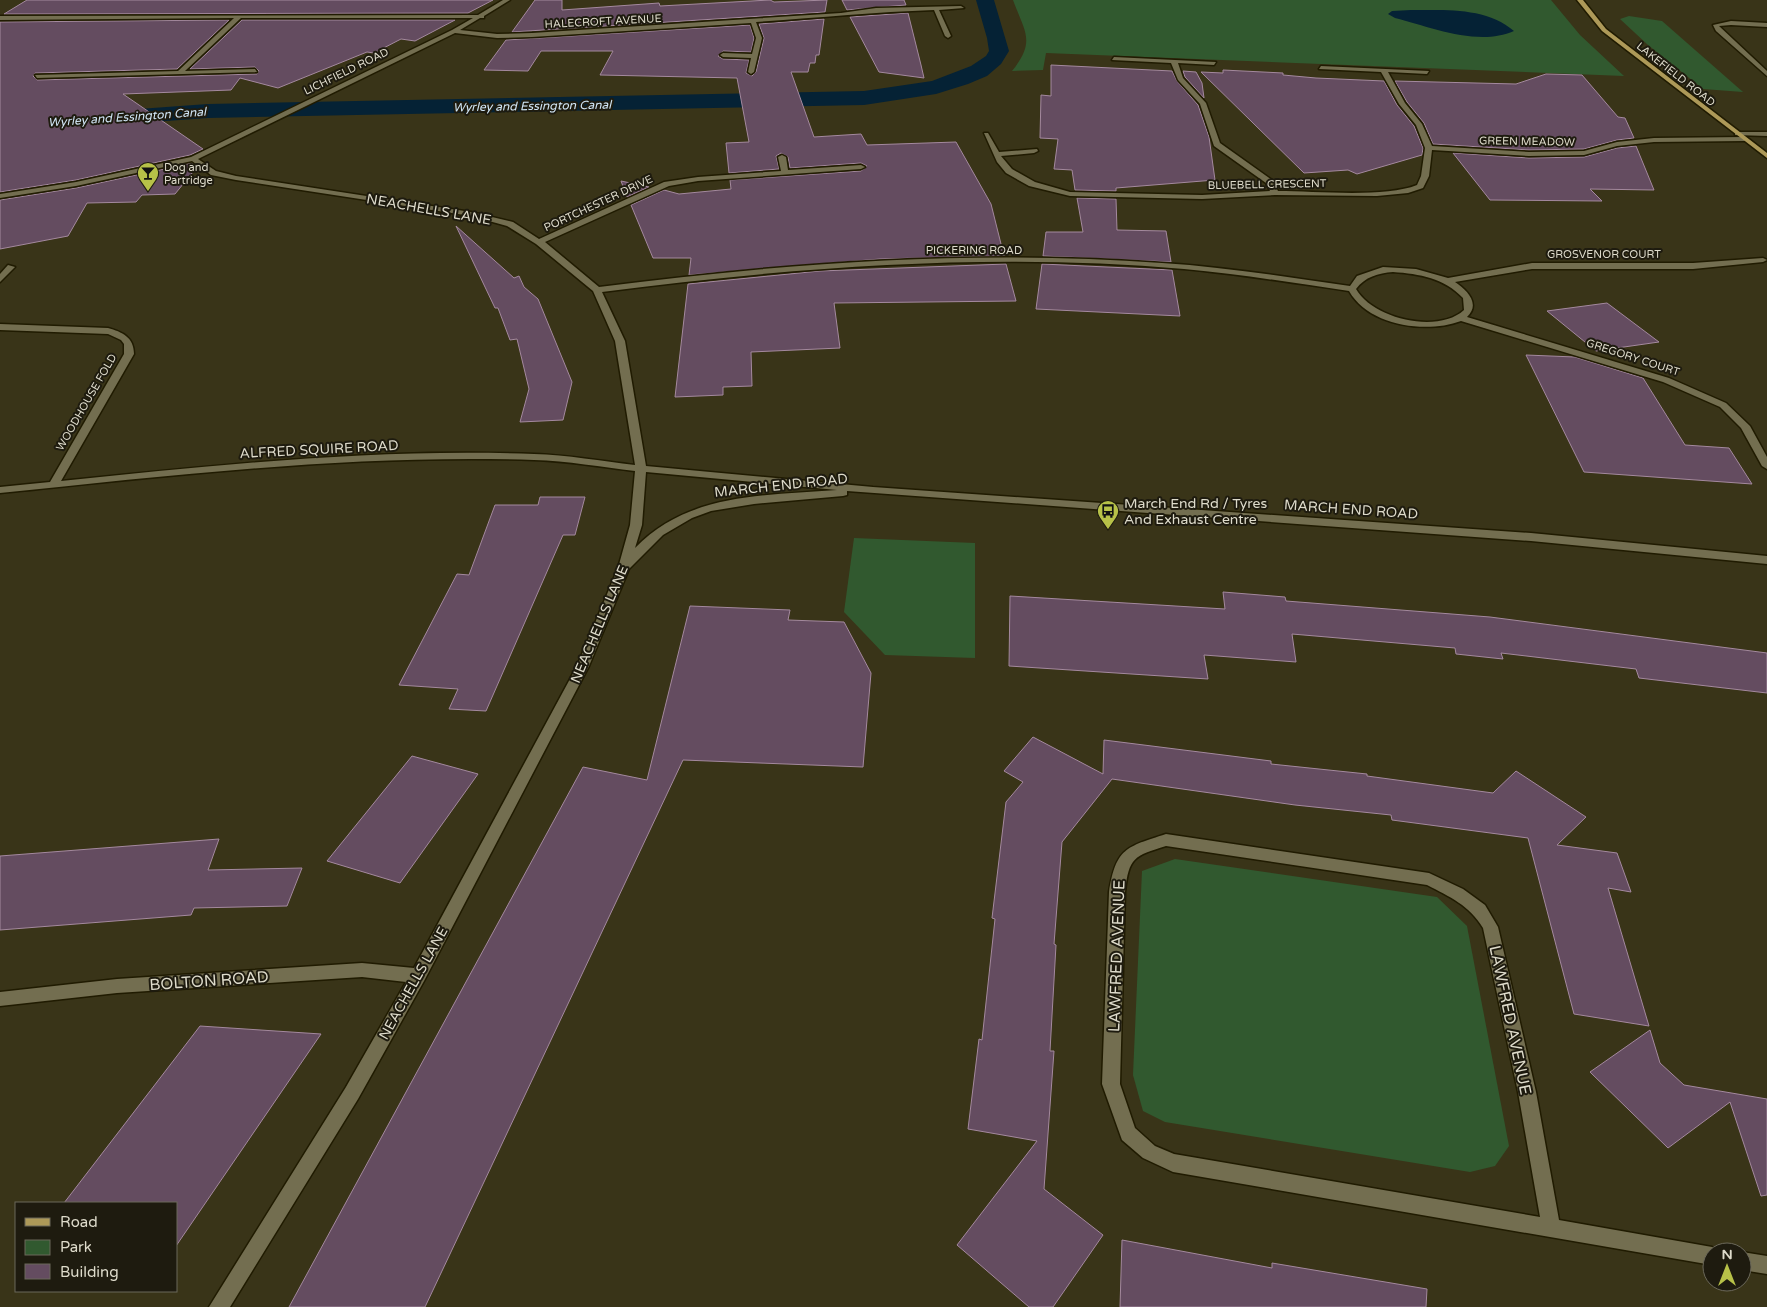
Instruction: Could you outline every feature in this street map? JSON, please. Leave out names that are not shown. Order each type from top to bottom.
[{"type":"main road","name":"LAKEFIELD ROAD","points":[[1580,0],[1604,30],[1767,156]]},
{"type":"street","name":"LICHFIELD ROAD","points":[[0,196],[76,184],[194,159],[210,149],[482,17],[507,0]]},
{"type":"street","name":"HALECROFT AVENUE","points":[[454,31],[497,36],[532,36],[841,16],[876,10],[961,8]]},
{"type":"street","points":[[936,9],[948,36]]},
{"type":"street","points":[[0,18],[456,15],[482,17]]},
{"type":"street","points":[[178,74],[239,17]]},
{"type":"street","points":[[751,72],[759,38],[753,22]]},
{"type":"street","points":[[1767,25],[1731,23],[1716,25],[1718,30],[1767,74]]},
{"type":"street","points":[[723,55],[754,56]]},
{"type":"street","points":[[1114,59],[1214,63]]},
{"type":"street","points":[[1174,62],[1180,79],[1203,103],[1217,144],[1269,182],[1275,193]]},
{"type":"street","points":[[1321,68],[1427,72]]},
{"type":"street","points":[[1383,70],[1402,104],[1418,124],[1429,148]]},
{"type":"street","points":[[37,76],[255,71]]},
{"type":"street","points":[[52,84],[62,76]]},
{"type":"street","name":"BLUEBELL CRESCENT","points":[[986,134],[1001,162],[1016,176],[1047,189],[1070,194],[1202,197],[1275,193],[1378,194],[1408,192],[1420,186],[1425,176],[1429,148]]},
{"type":"street","points":[[1737,134],[1767,134]]},
{"type":"street","name":"GREEN MEADOW","points":[[1429,148],[1520,153],[1584,153],[1617,144],[1654,140],[1744,139]]},
{"type":"street","points":[[996,154],[1034,152]]},
{"type":"street","points":[[782,157],[786,173]]},
{"type":"street","name":"NEACHELLS LANE","points":[[194,159],[214,173],[236,178],[471,214],[510,224],[539,242],[597,290],[620,342],[641,467],[636,525],[624,568],[583,666],[418,976],[352,1093],[219,1307]]},
{"type":"street","name":"PORTCHESTER DRIVE","points":[[539,242],[667,184],[698,179],[861,167]]},
{"type":"street","name":"GROSVENOR COURT","points":[[1447,281],[1532,266],[1693,266],[1763,260]]},
{"type":"street","name":"PICKERING ROAD","points":[[597,290],[696,276],[810,266],[993,261],[1160,265],[1251,274],[1352,290]]},
{"type":"street","points":[[0,279],[11,267]]},
{"type":"street","points":[[1383,270],[1416,272],[1447,281],[1467,296],[1470,304],[1467,312],[1460,318],[1446,323],[1427,324],[1387,317],[1370,310],[1359,301],[1352,290],[1360,278],[1383,270]]},
{"type":"street","name":"GREGORY COURT","points":[[1460,318],[1666,380],[1723,405],[1745,426],[1767,466]]},
{"type":"street","name":"WOODHOUSE FOLD","points":[[0,327],[108,331],[120,334],[126,339],[130,347],[129,354],[53,485]]},
{"type":"street","name":"ALFRED SQUIRE ROAD","points":[[0,490],[255,466],[397,457],[535,457],[641,467]]},
{"type":"street","name":"MARCH END ROAD","points":[[641,467],[709,476],[873,490],[1531,537],[1767,560]]},
{"type":"street","name":"MARCH END ROAD","points":[[624,568],[642,547],[672,523],[715,506],[873,490]]},
{"type":"street","name":"LAWFRED AVENUE","points":[[1551,1229],[1527,1092],[1493,937],[1490,927],[1480,910],[1458,894],[1429,879],[1166,840],[1134,851],[1120,865],[1117,892],[1111,1084],[1128,1134],[1148,1152],[1173,1163],[1551,1229],[1702,1254]]},
{"type":"street","name":"BOLTON ROAD","points":[[0,999],[117,986],[362,970],[418,976]]},
{"type":"street","points":[[1752,1263],[1767,1266]]},
{"type":"green space","points":[[1013,0],[1551,0],[1580,35],[1624,76],[1046,53],[1043,70],[1012,71],[1024,52],[1026,44],[1024,29]]},
{"type":"green space","points":[[1629,16],[1662,21],[1743,92],[1703,89],[1648,45],[1620,19]]},
{"type":"green space","points":[[854,538],[975,543],[975,658],[885,655],[844,612]]},
{"type":"green space","points":[[1175,859],[1437,897],[1467,926],[1509,1146],[1495,1166],[1470,1172],[1165,1122],[1143,1111],[1133,1075],[1142,871]]},
{"type":"water","points":[[1451,10],[1479,14],[1503,23],[1514,31],[1485,37],[1454,34],[1395,18],[1388,14],[1392,11]]},
{"type":"building","points":[[27,0],[493,0],[468,13],[4,14]]},
{"type":"building","points":[[535,0],[562,0],[562,10],[659,3],[660,6],[770,0],[774,2],[827,0],[825,12],[512,32]]},
{"type":"building","points":[[842,0],[904,0],[906,5],[847,10]]},
{"type":"building","points":[[908,13],[924,78],[879,72],[850,17]]},
{"type":"building","points":[[824,19],[819,55],[816,55],[815,63],[810,63],[808,72],[791,72],[814,137],[861,134],[867,145],[956,142],[991,204],[1004,256],[880,259],[689,275],[691,258],[653,258],[631,205],[664,190],[679,194],[731,189],[730,180],[861,171],[867,166],[861,163],[790,168],[788,157],[781,153],[776,156],[779,169],[729,173],[726,143],[749,142],[737,78],[600,75],[613,51],[541,51],[528,71],[484,70],[506,40],[750,25],[754,38],[751,52],[723,51],[718,56],[723,59],[749,60],[746,73],[752,76],[756,72],[764,38],[759,24]]},
{"type":"building","points":[[229,20],[177,69],[35,73],[33,76],[37,80],[257,74],[259,71],[255,67],[190,69],[242,20],[455,20],[415,41],[401,39],[374,53],[367,52],[278,88],[240,78],[231,90],[123,94],[203,149],[190,155],[76,180],[0,192],[0,22]]},
{"type":"building","points":[[1051,65],[1172,71],[1177,81],[1198,105],[1209,137],[1215,180],[1116,188],[1116,191],[1075,190],[1072,170],[1054,169],[1058,139],[1040,138],[1041,95],[1051,96]]},
{"type":"building","points":[[1223,70],[1283,73],[1283,75],[1316,78],[1384,81],[1397,105],[1414,126],[1423,148],[1422,155],[1357,174],[1348,170],[1304,173],[1201,72],[1223,73]]},
{"type":"building","points":[[1183,71],[1196,72],[1202,83],[1204,98],[1185,77]]},
{"type":"building","points":[[1546,74],[1582,75],[1618,117],[1625,118],[1634,138],[1617,140],[1584,149],[1529,150],[1433,144],[1424,123],[1407,102],[1395,81],[1516,84]]},
{"type":"building","points":[[1636,146],[1654,190],[1590,189],[1602,201],[1490,200],[1453,153],[1529,158],[1584,157],[1617,148]]},
{"type":"building","points":[[192,163],[197,167],[175,194],[142,195],[136,202],[87,203],[68,236],[0,249],[0,200],[76,188]]},
{"type":"building","points":[[621,181],[649,187],[627,197]]},
{"type":"building","points":[[1077,198],[1116,199],[1117,230],[1166,231],[1171,262],[1043,256],[1046,232],[1083,232]]},
{"type":"building","points":[[456,226],[514,278],[519,276],[524,287],[538,299],[572,382],[563,420],[520,422],[529,389],[517,339],[510,340],[498,308],[495,308]]},
{"type":"building","points":[[1006,264],[1016,301],[834,303],[840,348],[751,352],[752,386],[723,387],[723,395],[675,397],[688,284],[820,271]]},
{"type":"building","points":[[1042,264],[1172,270],[1180,316],[1036,309]]},
{"type":"building","points":[[1607,303],[1659,342],[1596,351],[1547,311]]},
{"type":"building","points":[[1526,355],[1575,357],[1643,378],[1685,445],[1729,448],[1752,484],[1584,472]]},
{"type":"building","points":[[540,497],[585,497],[575,535],[563,535],[486,711],[449,709],[458,689],[399,685],[457,574],[469,575],[495,505],[538,505]]},
{"type":"building","points":[[1223,592],[1285,597],[1286,601],[1490,617],[1767,653],[1767,693],[1639,678],[1636,669],[1501,653],[1503,659],[1456,654],[1455,648],[1292,634],[1296,662],[1204,655],[1208,679],[1009,666],[1010,596],[1225,609]]},
{"type":"building","points":[[690,606],[790,610],[788,620],[844,622],[871,673],[863,767],[683,760],[425,1307],[289,1307],[583,767],[647,780]]},
{"type":"building","points":[[1033,737],[1103,774],[1104,740],[1271,761],[1271,764],[1367,774],[1367,776],[1493,793],[1516,771],[1586,817],[1557,845],[1617,853],[1631,892],[1608,888],[1649,1026],[1574,1014],[1528,838],[1392,820],[1391,815],[1295,805],[1112,779],[1062,842],[1054,944],[1056,945],[1050,1051],[1054,1051],[1044,1189],[1103,1235],[1053,1307],[1029,1307],[957,1245],[1037,1141],[968,1129],[979,1039],[982,1040],[995,919],[992,918],[1006,802],[1023,782],[1004,771]]},
{"type":"building","points":[[412,756],[478,774],[400,883],[327,861]]},
{"type":"building","points":[[219,839],[208,870],[302,868],[287,906],[194,908],[191,915],[0,930],[0,856]]},
{"type":"building","points":[[200,1026],[321,1034],[178,1243],[178,1202],[65,1202]]},
{"type":"building","points":[[1650,1030],[1660,1063],[1684,1085],[1767,1099],[1767,1195],[1761,1196],[1730,1102],[1668,1148],[1590,1072]]},
{"type":"building","points":[[1122,1240],[1272,1268],[1272,1263],[1427,1289],[1426,1307],[1120,1307]]},
{"type":"waterway","name":"Wyrley and Essington Canal","points":[[0,126],[208,111],[640,104],[864,98],[936,87],[979,71],[994,60],[999,51],[997,38],[985,0]]},
{"type":"place","name":"Dog and Partridge","points":[[148,192]]},
{"type":"place","name":"March End Rd / Tyres And Exhaust Centre","points":[[1108,530]]}]
